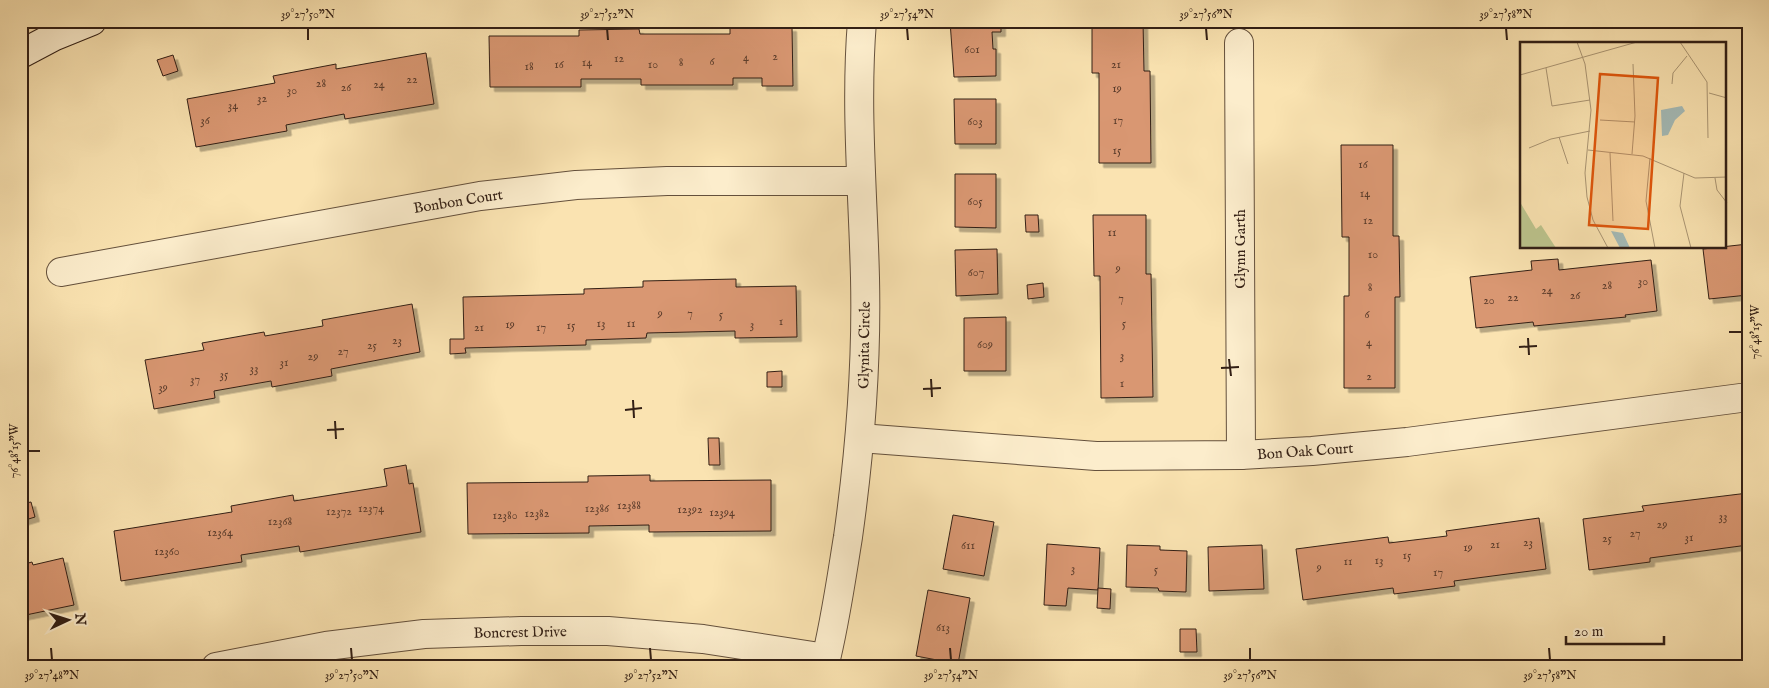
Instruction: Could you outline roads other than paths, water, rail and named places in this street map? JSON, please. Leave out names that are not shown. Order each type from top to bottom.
[{"type":"street","points":[[21,54],[55,36],[92,21]]},
{"type":"street","name":"Glynita Circle","points":[[825,662],[842,576],[860,438],[864,364],[865,277],[860,181],[860,52],[862,21]]},
{"type":"street","name":"Glynn Garth","points":[[1239,44],[1241,456]]},
{"type":"street","name":"Bonbon Court","points":[[61,272],[480,196],[576,185],[667,181],[860,181]]},
{"type":"street","name":"Bon Oak Court","points":[[860,438],[1096,456],[1241,456],[1408,442],[1748,398]]},
{"type":"street","name":"Boncrest Drive","points":[[216,667],[326,646],[424,634],[608,630],[704,638],[825,662]]}]
